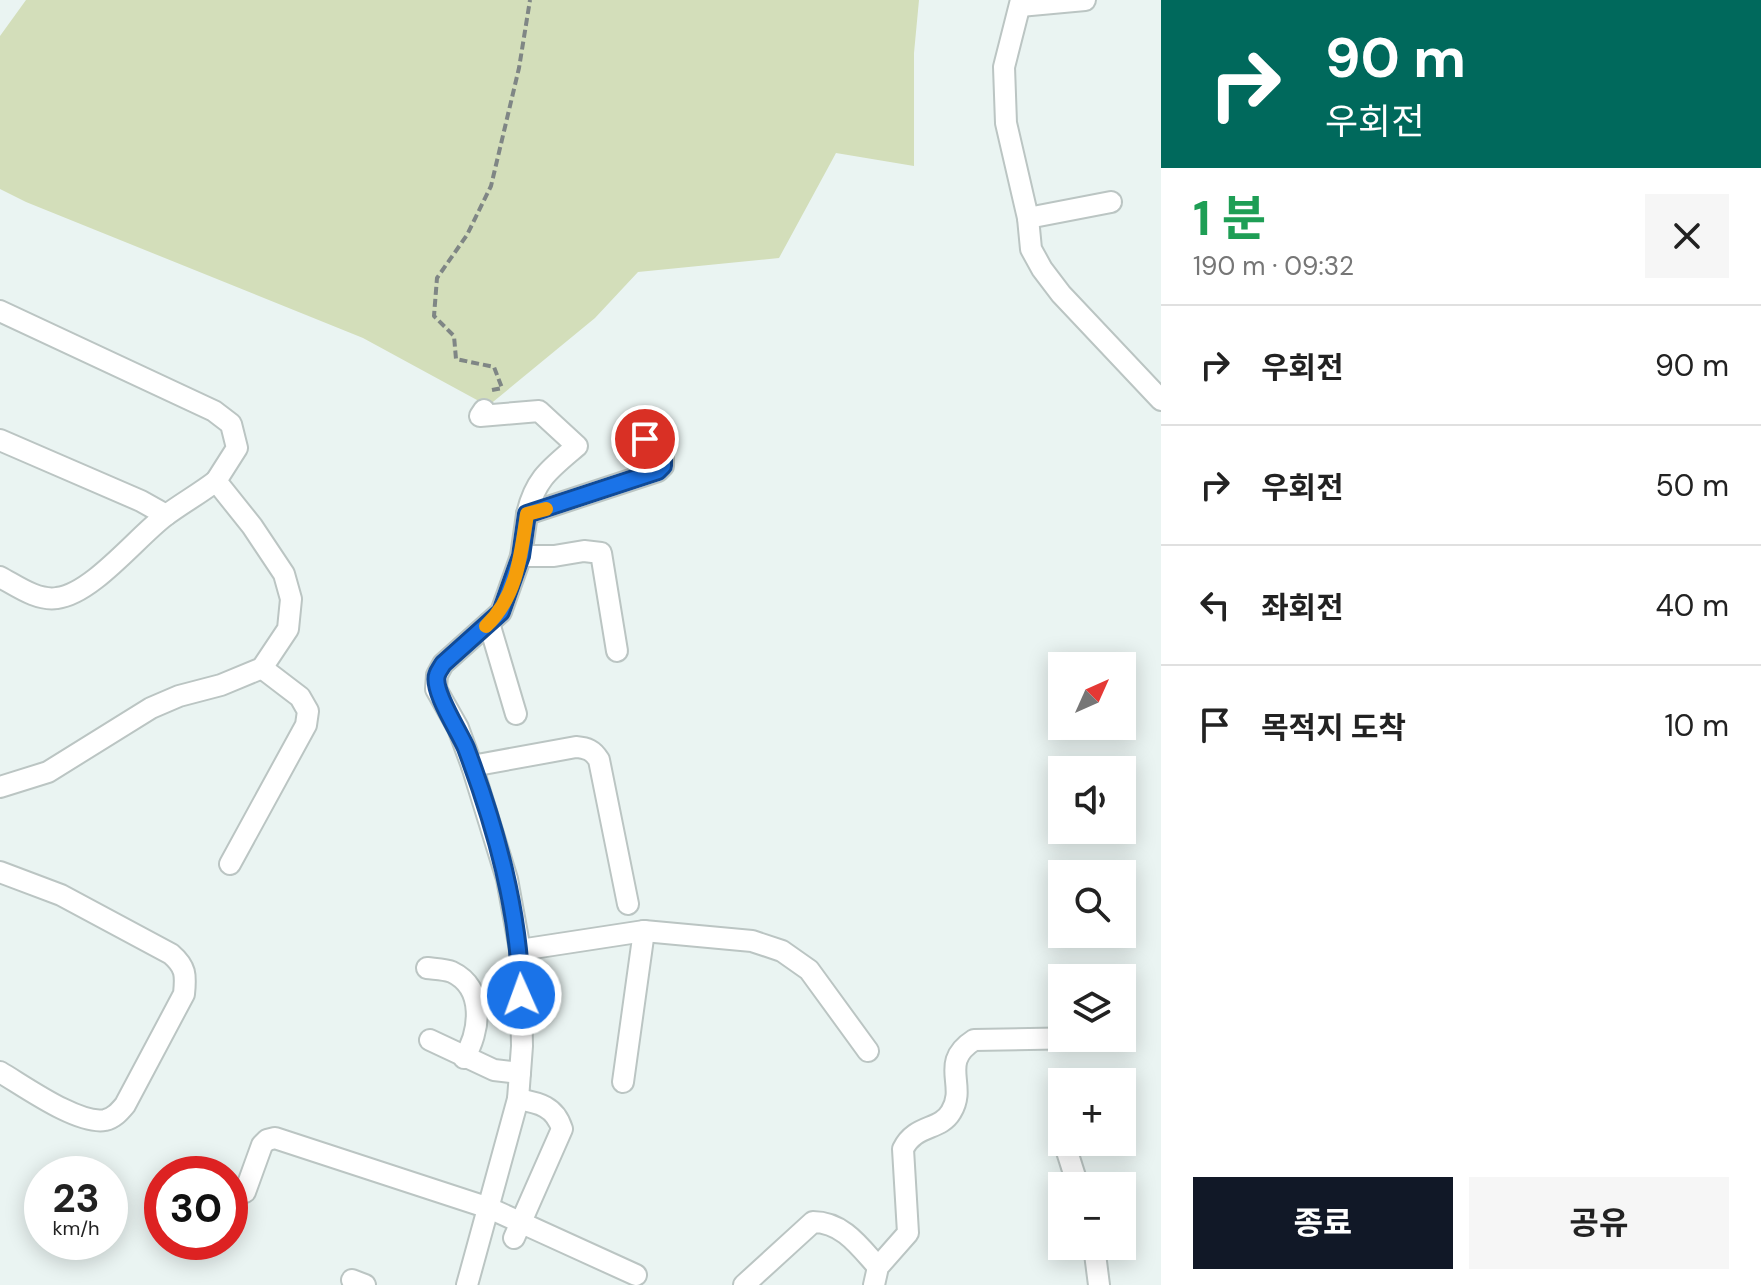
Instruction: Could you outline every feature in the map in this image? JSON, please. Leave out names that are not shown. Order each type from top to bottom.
[{"type":"street","points":[[1085,0],[1020,3],[1004,67],[1006,123],[1028,218],[1031,249],[1042,269],[1061,294],[1161,400]]},
{"type":"street","points":[[1028,218],[1111,202]]},
{"type":"street","points":[[0,311],[214,411],[231,424],[237,448],[216,481],[166,515],[86,585],[57,598],[33,595],[0,577]]},
{"type":"street","points":[[467,1285],[518,1099],[522,1046],[520,950],[507,879],[458,728],[436,689],[437,675],[443,664],[501,612],[521,556],[532,494],[540,478],[577,446],[539,411],[480,416],[483,401]]},
{"type":"street","points":[[527,514],[658,471],[663,466],[663,459],[631,425]]},
{"type":"street","points":[[0,440],[141,501],[166,515]]},
{"type":"street","points":[[0,787],[48,772],[151,708],[262,668],[288,629],[291,599],[284,574],[252,526],[216,481]]},
{"type":"street","points":[[521,556],[554,556],[584,551],[601,553],[617,651]]},
{"type":"street","points":[[489,623],[516,714]]},
{"type":"street","points":[[230,864],[306,725],[308,711],[300,697],[262,668]]},
{"type":"street","points":[[472,766],[576,747],[595,753],[599,760],[628,904]]},
{"type":"street","points":[[0,872],[61,895],[171,954],[181,962],[186,974],[184,994],[125,1105],[116,1116],[103,1121],[86,1118],[43,1098],[0,1072]]},
{"type":"street","points":[[520,950],[644,931],[752,941],[797,959],[809,970],[868,1051]]},
{"type":"street","points":[[623,1082],[644,931]]},
{"type":"street","points":[[427,968],[452,972],[470,986],[477,1006],[476,1029],[473,1043],[464,1058]]},
{"type":"street","points":[[744,1285],[813,1222],[826,1222],[838,1227],[876,1276],[908,1233],[903,1149],[916,1132],[944,1120],[952,1112],[956,1100],[954,1060],[961,1048],[974,1040],[1048,1039]]},
{"type":"street","points":[[430,1040],[494,1070],[520,1073]]},
{"type":"street","points":[[518,1099],[549,1107],[558,1117],[562,1129],[518,1230]]},
{"type":"street","points":[[248,1184],[262,1145],[275,1138],[489,1208],[518,1230],[636,1275]]},
{"type":"street","points":[[1096,1260],[1099,1285]]},
{"type":"path","points":[[483,401],[502,388],[494,367],[456,359],[454,336],[434,316],[437,278],[467,235],[491,186],[519,68],[530,0]]},
{"type":"green space","points":[[26,0],[919,0],[914,53],[914,166],[836,153],[779,258],[638,272],[595,318],[488,406],[363,338],[0,189],[0,36]]},
{"type":"slow traffic","points":[[486,626],[501,612],[508,597],[521,556],[527,514],[546,509]]},
{"type":"route","points":[[521,995],[520,950],[507,879],[458,728],[436,689],[437,675],[443,664],[501,612],[521,556],[527,514],[658,471],[663,466],[663,459],[645,439]]}]
